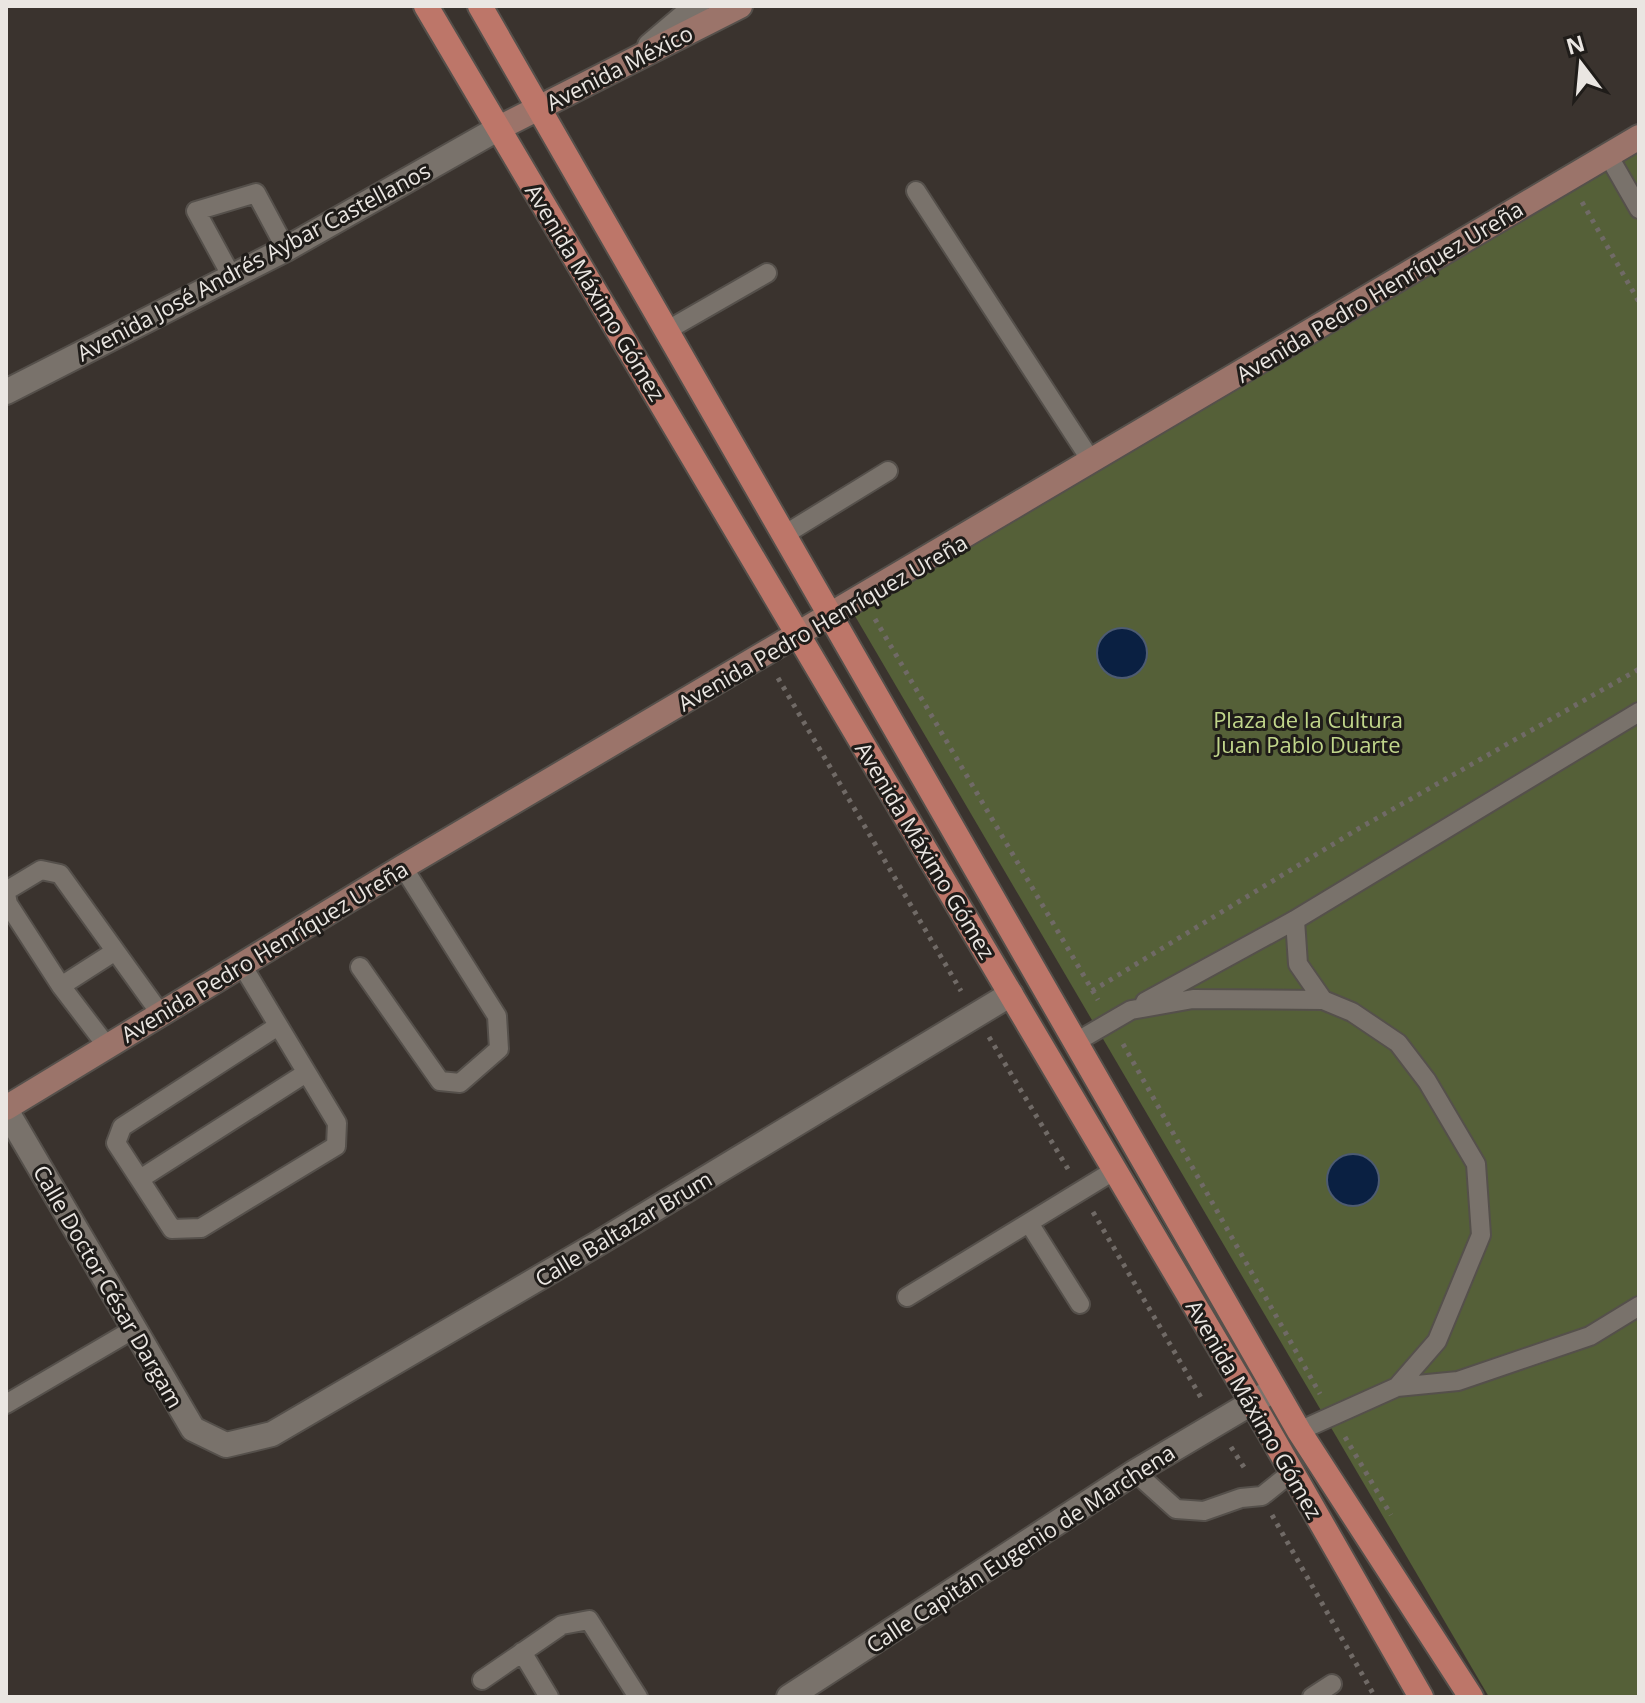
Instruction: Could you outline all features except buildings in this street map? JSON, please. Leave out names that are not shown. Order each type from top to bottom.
[{"type":"main road","name":"Avenida Máximo Gómez","points":[[426,6],[1252,1402],[1421,1697]]},
{"type":"main road","name":"Avenida Máximo Gómez","points":[[480,6],[1299,1431],[1471,1697]]},
{"type":"main road","name":"Avenida México","points":[[499,128],[740,6]]},
{"type":"main road","name":"Avenida Pedro Henríquez Ureña","points":[[6,1109],[106,1045],[403,867],[862,599],[1639,137]]},
{"type":"street","points":[[633,61],[697,6]]},
{"type":"street","name":"Avenida José Andrés Aybar Castellanos","points":[[6,392],[286,249],[499,128]]},
{"type":"street","name":"Calle Baltazar Brum","points":[[226,1445],[272,1434],[597,1244],[1011,994]]},
{"type":"street","name":"Calle Doctor César Dargam","points":[[6,1109],[193,1429],[226,1445]]},
{"type":"street","name":"Calle Capitán Eugenio de Marchena","points":[[789,1697],[1135,1472],[1275,1389]]},
{"type":"lane","points":[[1608,155],[1639,209]]},
{"type":"lane","points":[[916,191],[1092,462]]},
{"type":"lane","points":[[232,277],[196,211],[256,193],[286,249]]},
{"type":"lane","points":[[666,331],[767,273]]},
{"type":"lane","points":[[784,535],[888,471]]},
{"type":"lane","points":[[1076,1042],[1295,920],[1639,712]]},
{"type":"lane","points":[[360,967],[440,1081],[460,1083],[499,1049],[497,1016],[403,867]]},
{"type":"lane","points":[[106,1045],[61,986],[8,904],[6,892],[41,870],[60,874],[160,1013]]},
{"type":"lane","points":[[1295,920],[1298,964],[1323,1000]]},
{"type":"lane","points":[[61,986],[114,952]]},
{"type":"lane","points":[[242,965],[337,1123],[336,1146],[201,1228],[172,1229],[116,1143],[122,1127],[278,1026]]},
{"type":"lane","points":[[1131,1010],[1193,999],[1323,1000],[1352,1012],[1398,1043],[1427,1081],[1476,1164],[1481,1235],[1437,1341],[1397,1387]]},
{"type":"lane","points":[[140,1179],[306,1073]]},
{"type":"lane","points":[[907,1297],[1115,1170]]},
{"type":"lane","points":[[1029,1223],[1080,1304]]},
{"type":"lane","points":[[1299,1431],[1397,1387],[1458,1381],[1590,1336],[1639,1306]]},
{"type":"lane","points":[[6,1404],[134,1329]]},
{"type":"lane","points":[[1135,1472],[1176,1509],[1204,1511],[1241,1498],[1262,1496],[1292,1472]]},
{"type":"lane","points":[[482,1680],[562,1625],[589,1620],[638,1697]]},
{"type":"lane","points":[[522,1652],[549,1697]]},
{"type":"lane","points":[[1312,1697],[1332,1684]]},
{"type":"path","points":[[1568,179],[1639,302]]},
{"type":"path","points":[[862,599],[1111,1022],[1396,1523]]},
{"type":"path","points":[[765,656],[1216,1423],[1262,1496],[1375,1697]]},
{"type":"path","points":[[1092,991],[1358,829],[1639,669]]},
{"type":"green space","name":"Plaza de la Cultura Juan Pablo Duarte","points":[[1639,149],[1639,1697],[1489,1697],[855,616]]},
{"type":"water","points":[[1112,629],[1132,629],[1146,643],[1146,663],[1132,677],[1112,677],[1098,663],[1098,643]]},
{"type":"water","points":[[1353,1154],[1372,1161],[1379,1180],[1372,1199],[1353,1206],[1334,1199],[1327,1180],[1334,1161]]}]
